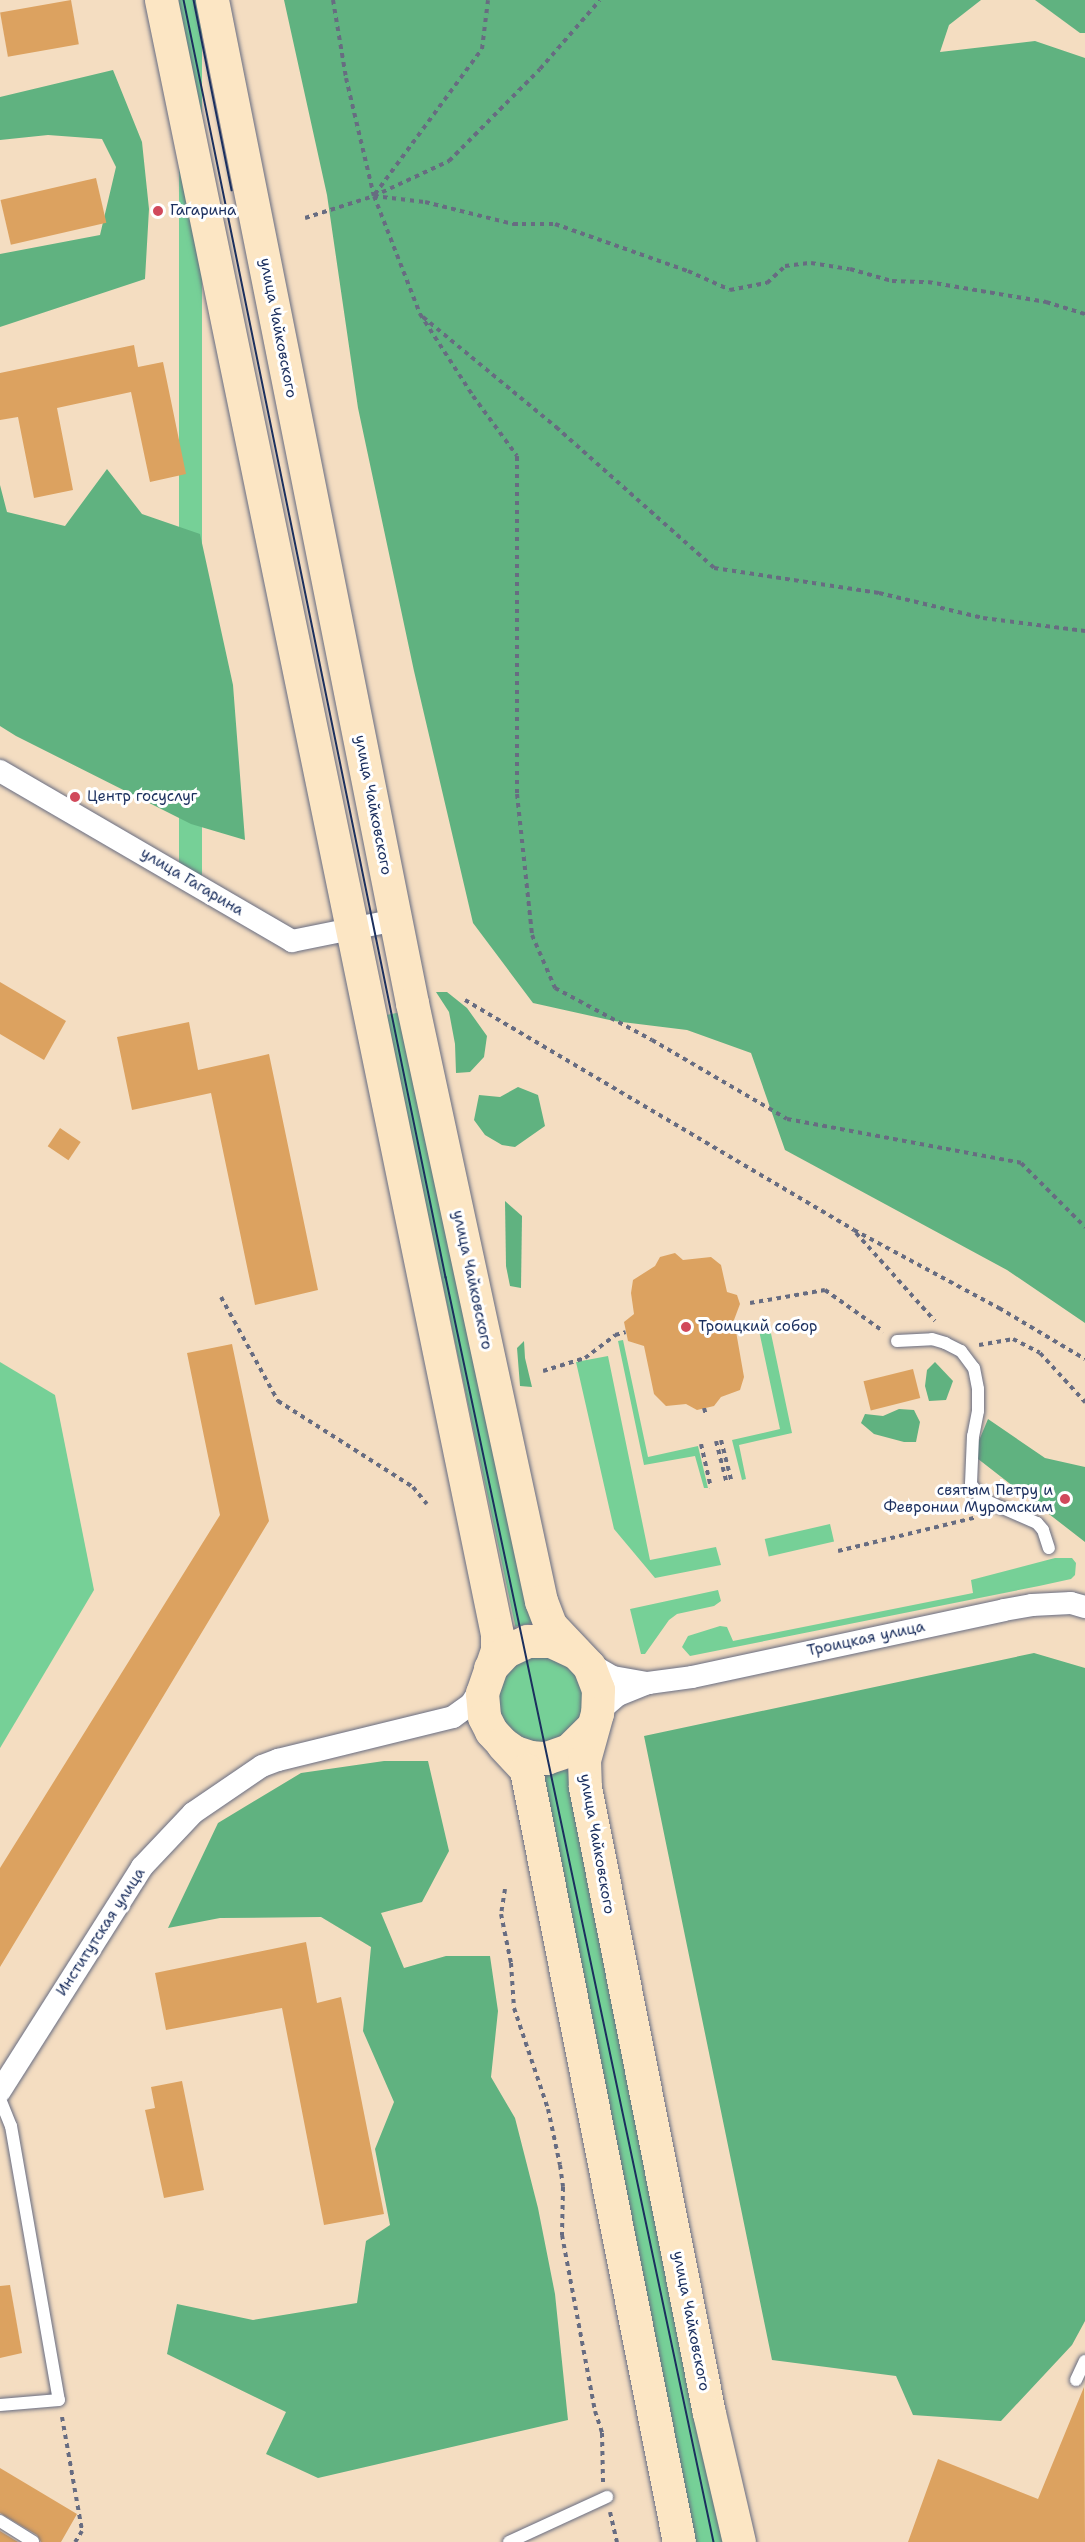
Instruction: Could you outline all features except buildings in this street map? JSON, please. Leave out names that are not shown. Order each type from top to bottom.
[{"type":"main road","points":[[161,0],[351,931]]},
{"type":"main road","name":"улица Чайковского","points":[[212,0],[396,920],[541,1601],[550,1624],[593,1673],[598,1689],[599,1705],[584,1760],[585,1787],[710,2413],[739,2542]]},
{"type":"main road","name":"Институтская улица","points":[[351,931],[497,1634],[496,1650],[481,1701],[484,1717],[491,1731],[512,1749],[525,1770],[679,2542]]},
{"type":"main road","points":[[487,1676],[506,1651],[535,1640],[558,1643],[581,1657]]},
{"type":"main road","points":[[512,1749],[538,1758],[562,1754],[576,1746],[593,1724]]},
{"type":"street","name":"улица Гагарина","points":[[0,771],[292,941],[351,931],[396,920]]},
{"type":"street","name":"Троицкая улица","points":[[648,1683],[692,1677],[1032,1605],[1071,1603],[1085,1607]]},
{"type":"street","points":[[581,1657],[613,1677],[648,1683]]},
{"type":"street","name":"Институтская улица","points":[[0,2091],[142,1868],[193,1813],[262,1766],[434,1724],[468,1708],[487,1676]]},
{"type":"street","points":[[593,1724],[609,1702],[618,1695],[648,1683]]},
{"type":"street","points":[[434,1724],[453,1723],[473,1727],[512,1749]]},
{"type":"lane","points":[[897,1341],[932,1339],[945,1343],[961,1351],[974,1368],[978,1389],[970,1464],[971,1484],[982,1499],[1037,1523],[1043,1530],[1049,1548]]},
{"type":"lane","points":[[0,2098],[12,2126],[59,2400],[0,2405]]},
{"type":"lane","points":[[1076,2380],[1085,2361]]},
{"type":"lane","points":[[509,2542],[607,2497]]},
{"type":"lane","points":[[0,2521],[33,2542]]},
{"type":"path","points":[[333,0],[346,78],[374,196],[420,314],[473,396],[518,456],[517,795],[532,935],[555,988],[652,1040],[787,1119],[1022,1163],[1085,1227]]},
{"type":"path","points":[[374,196],[482,49],[488,0]]},
{"type":"path","points":[[305,218],[374,196],[449,161],[540,69],[600,0]]},
{"type":"path","points":[[374,196],[425,202],[513,224],[555,224],[688,271],[730,290],[767,284],[785,266],[811,263],[850,269],[892,281],[928,282],[1046,302],[1085,314]]},
{"type":"path","points":[[420,314],[556,427],[714,568],[879,593],[983,618],[1085,631]]},
{"type":"path","points":[[465,1000],[854,1230],[999,1308],[1085,1359]]},
{"type":"path","points":[[854,1230],[936,1323],[945,1343]]},
{"type":"path","points":[[750,1303],[825,1290],[897,1341]]},
{"type":"path","points":[[221,1298],[278,1401],[413,1487],[427,1504]]},
{"type":"path","points":[[543,1371],[585,1358],[615,1335],[626,1332]]},
{"type":"path","points":[[961,1351],[987,1342],[1013,1339],[1040,1353],[1085,1402]]},
{"type":"path","points":[[704,1408],[706,1415]]},
{"type":"path","points":[[719,1440],[729,1484]]},
{"type":"path","points":[[701,1444],[711,1488]]},
{"type":"path","points":[[838,1551],[957,1523],[1001,1508]]},
{"type":"path","points":[[505,1889],[501,1914],[511,1962],[514,2008],[548,2109],[560,2165],[563,2187],[562,2235],[593,2402],[602,2433],[603,2483],[617,2542]]},
{"type":"path","points":[[59,2400],[82,2531],[75,2542]]},
{"type":"green space","points":[[179,0],[202,0],[202,881],[179,881]]},
{"type":"green space","points":[[284,0],[981,0],[949,25],[940,52],[1035,41],[1085,58],[1085,1323],[1007,1270],[785,1150],[751,1053],[687,1030],[614,1021],[533,1003],[473,923],[414,671],[358,408],[327,195]]},
{"type":"green space","points":[[1035,0],[1085,0],[1085,33],[1080,33]]},
{"type":"green space","points":[[113,70],[142,142],[149,209],[145,279],[0,327],[0,254],[100,235],[116,167],[102,139],[48,135],[0,140],[0,97]]},
{"type":"green space","points":[[107,469],[142,514],[200,534],[233,685],[245,840],[191,824],[0,726],[0,485],[7,512],[65,526]]},
{"type":"green space","points":[[436,992],[447,992],[467,1008],[487,1036],[484,1057],[470,1072],[456,1073],[455,1044],[449,1012]]},
{"type":"green space","points":[[406,1011],[536,1622],[515,1627],[385,1015]]},
{"type":"green space","points":[[518,1087],[538,1095],[545,1126],[515,1147],[502,1145],[485,1135],[474,1120],[479,1095],[500,1097]]},
{"type":"green space","points":[[505,1201],[522,1216],[521,1288],[510,1286],[506,1266]]},
{"type":"green space","points":[[769,1324],[792,1433],[739,1445],[746,1479],[742,1480],[732,1440],[780,1429],[758,1326]]},
{"type":"green space","points":[[623,1340],[648,1457],[698,1446],[708,1488],[704,1488],[695,1456],[644,1465],[618,1341]]},
{"type":"green space","points":[[524,1341],[525,1358],[532,1387],[520,1386],[517,1348]]},
{"type":"green space","points":[[608,1356],[650,1560],[716,1547],[721,1565],[655,1578],[614,1529],[576,1362]]},
{"type":"green space","points":[[0,1362],[55,1395],[94,1590],[0,1748]]},
{"type":"green space","points":[[935,1362],[953,1381],[946,1400],[929,1401],[925,1386],[927,1370]]},
{"type":"green space","points":[[899,1409],[914,1410],[920,1422],[916,1442],[904,1442],[874,1434],[861,1423],[865,1414],[883,1416]]},
{"type":"green space","points":[[988,1419],[1045,1458],[1085,1467],[1085,1542],[973,1455]]},
{"type":"green space","points":[[830,1524],[834,1542],[769,1557],[765,1539]]},
{"type":"green space","points":[[1055,1558],[1072,1558],[1076,1563],[1075,1575],[1071,1579],[690,1656],[682,1647],[688,1636],[720,1626],[727,1627],[733,1641],[973,1593],[971,1580]]},
{"type":"green space","points":[[718,1590],[721,1601],[714,1606],[677,1614],[669,1620],[645,1654],[641,1654],[630,1609]]},
{"type":"green space","points":[[563,1651],[593,1701],[559,1749],[502,1736],[492,1722],[506,1658]]},
{"type":"green space","points":[[1034,1653],[1085,1668],[1085,2321],[1072,2345],[1001,2421],[913,2415],[896,2376],[772,2360],[644,1736]]},
{"type":"green space","points":[[384,1761],[428,1761],[449,1851],[422,1902],[381,1913],[404,1968],[446,1956],[490,1956],[498,2011],[491,2077],[515,2118],[538,2208],[555,2294],[568,2420],[318,2478],[266,2454],[286,2412],[167,2354],[177,2304],[253,2320],[357,2303],[366,2241],[390,2225],[375,2149],[394,2102],[363,2031],[371,1947],[321,1917],[220,1918],[168,1928],[218,1823],[301,1773]]},
{"type":"green space","points":[[570,1769],[728,2542],[693,2542],[543,1774]]},
{"type":"tram line","points":[[184,0],[446,1277],[714,2542]]},
{"type":"tram line","points":[[194,0],[232,190]]},
{"type":"place","name":"Гагарина","points":[[158,211]]},
{"type":"place","name":"Центр госуслуг","points":[[75,797]]},
{"type":"place","name":"Троицкий собор","points":[[686,1327]]},
{"type":"place","name":"святым Петру и Февронии Муромским","points":[[1065,1499]]}]
